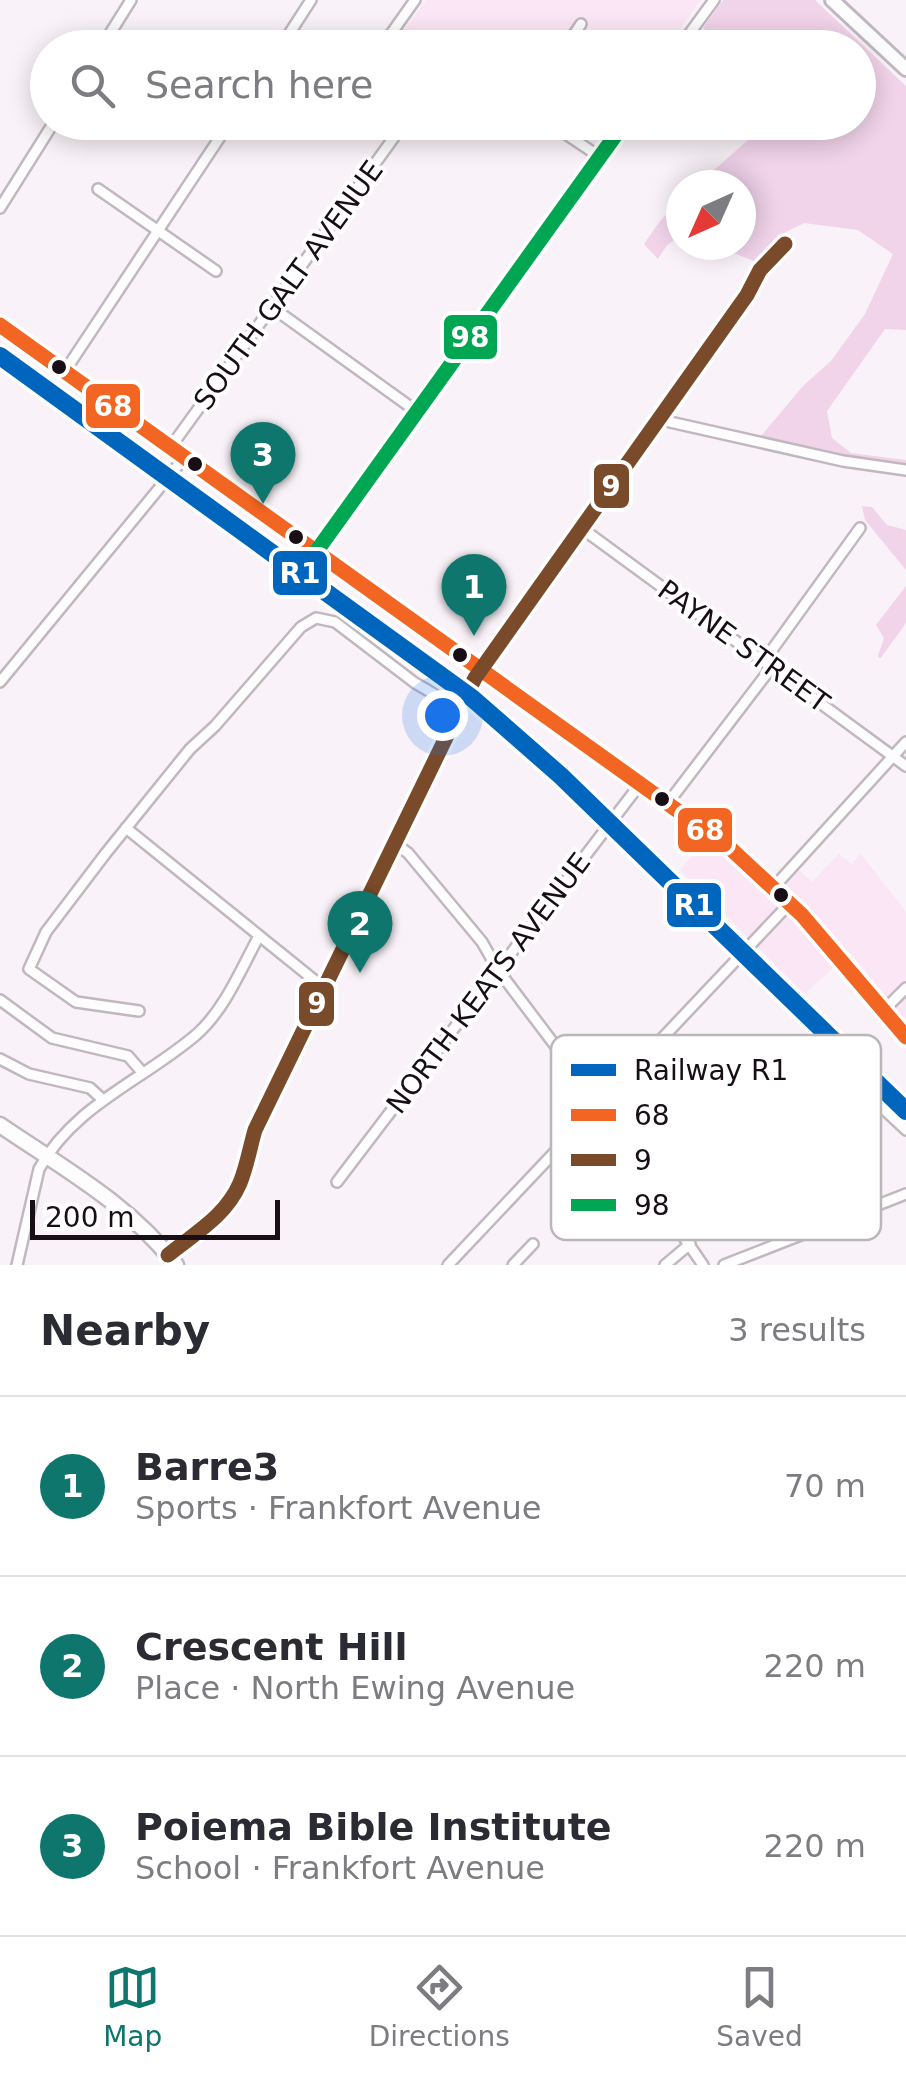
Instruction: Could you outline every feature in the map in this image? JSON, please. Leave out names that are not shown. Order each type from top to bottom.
[{"type":"main road","points":[[0,325],[731,849],[790,902],[906,1037]]},
{"type":"main road","points":[[0,1125],[122,1207],[172,1260]]},
{"type":"street","points":[[112,30],[130,0]]},
{"type":"street","points":[[291,30],[310,0]]},
{"type":"street","points":[[393,30],[415,0]]},
{"type":"street","points":[[692,30],[714,0]]},
{"type":"street","points":[[832,0],[864,30]]},
{"type":"street","points":[[577,30],[581,24]]},
{"type":"street","points":[[876,41],[906,69]]},
{"type":"street","points":[[0,208],[43,140]]},
{"type":"street","points":[[65,372],[218,140]]},
{"type":"street","name":"SOUTH GALT AVENUE","points":[[170,448],[392,140]]},
{"type":"street","points":[[575,140],[600,157]]},
{"type":"street","points":[[316,552],[612,140]]},
{"type":"street","points":[[98,189],[216,271]]},
{"type":"street","points":[[172,1260],[232,1199],[256,1130],[481,670],[747,296],[760,270],[786,244]]},
{"type":"street","points":[[272,308],[416,411]]},
{"type":"street","points":[[660,416],[670,422],[794,451],[906,470]]},
{"type":"street","points":[[0,682],[184,458]]},
{"type":"street","name":"PAYNE STREET","points":[[580,527],[906,766]]},
{"type":"street","points":[[668,803],[860,528]]},
{"type":"street","points":[[140,1011],[76,1002],[29,969],[46,932],[126,828],[190,749],[216,726],[294,634],[316,618],[335,622],[460,709]]},
{"type":"street","points":[[774,887],[906,742]]},
{"type":"street","name":"NORTH KEATS AVENUE","points":[[336,1182],[640,784]]},
{"type":"street","points":[[126,828],[324,988]]},
{"type":"street","points":[[394,844],[408,853],[470,929],[551,1040]]},
{"type":"street","points":[[666,1035],[790,902]]},
{"type":"street","points":[[17,1265],[46,1156],[102,1099],[209,1022],[258,936]]},
{"type":"street","points":[[886,1010],[906,988]]},
{"type":"street","points":[[0,1000],[52,1038],[128,1056],[141,1071]]},
{"type":"street","points":[[0,1059],[29,1074],[90,1088],[102,1099]]},
{"type":"street","points":[[881,1105],[906,1130]]},
{"type":"street","points":[[448,1265],[551,1157]]},
{"type":"street","points":[[881,1204],[906,1194]]},
{"type":"street","points":[[687,1240],[703,1265]]},
{"type":"street","points":[[724,1265],[788,1240]]},
{"type":"street","points":[[514,1265],[533,1244]]},
{"type":"street","points":[[665,1265],[690,1244]]},
{"type":"shaded area","points":[[426,0],[701,0],[679,30],[593,30],[579,20],[571,30],[404,30]]},
{"type":"shaded area","points":[[723,0],[815,0],[847,30],[705,30]]},
{"type":"shaded area","points":[[876,58],[906,86],[906,330],[885,329],[827,411],[832,438],[851,453],[906,460],[906,467],[839,458],[760,437],[803,386],[831,361],[865,314],[893,254],[858,230],[804,223],[786,232],[756,262],[751,260],[756,260],[756,170],[714,170],[748,140],[876,140]]},
{"type":"shaded area","points":[[666,215],[666,247],[658,259],[644,244]]},
{"type":"shaded area","points":[[862,506],[872,507],[887,525],[906,530],[906,570],[865,520]]},
{"type":"shaded area","points":[[906,586],[906,623],[880,659],[884,638],[876,625]]},
{"type":"shaded area","points":[[706,840],[782,904],[836,965],[805,994],[680,870]]},
{"type":"shaded area","points":[[839,854],[851,864],[861,854],[906,912],[906,1021],[857,961],[789,890],[787,884],[799,870],[812,882]]},
{"type":"rail line","name":"R1","points":[[0,356],[472,698],[561,776],[828,1035]]},
{"type":"rail line","name":"R1","points":[[881,1087],[906,1111]]},
{"type":"transit line","name":"98","points":[[316,552],[612,140]]},
{"type":"transit line","name":"9","points":[[168,1255],[209,1223],[234,1195],[255,1130],[475,678],[747,295],[760,270],[785,244]]},
{"type":"transit line","name":"68","points":[[0,325],[731,849],[802,915],[906,1037]]},
{"type":"place","name":"Poiema Bible Institute","points":[[263,504]]},
{"type":"place","name":"Barre3","points":[[474,636]]},
{"type":"place","name":"Crescent Hill","points":[[360,973]]}]
